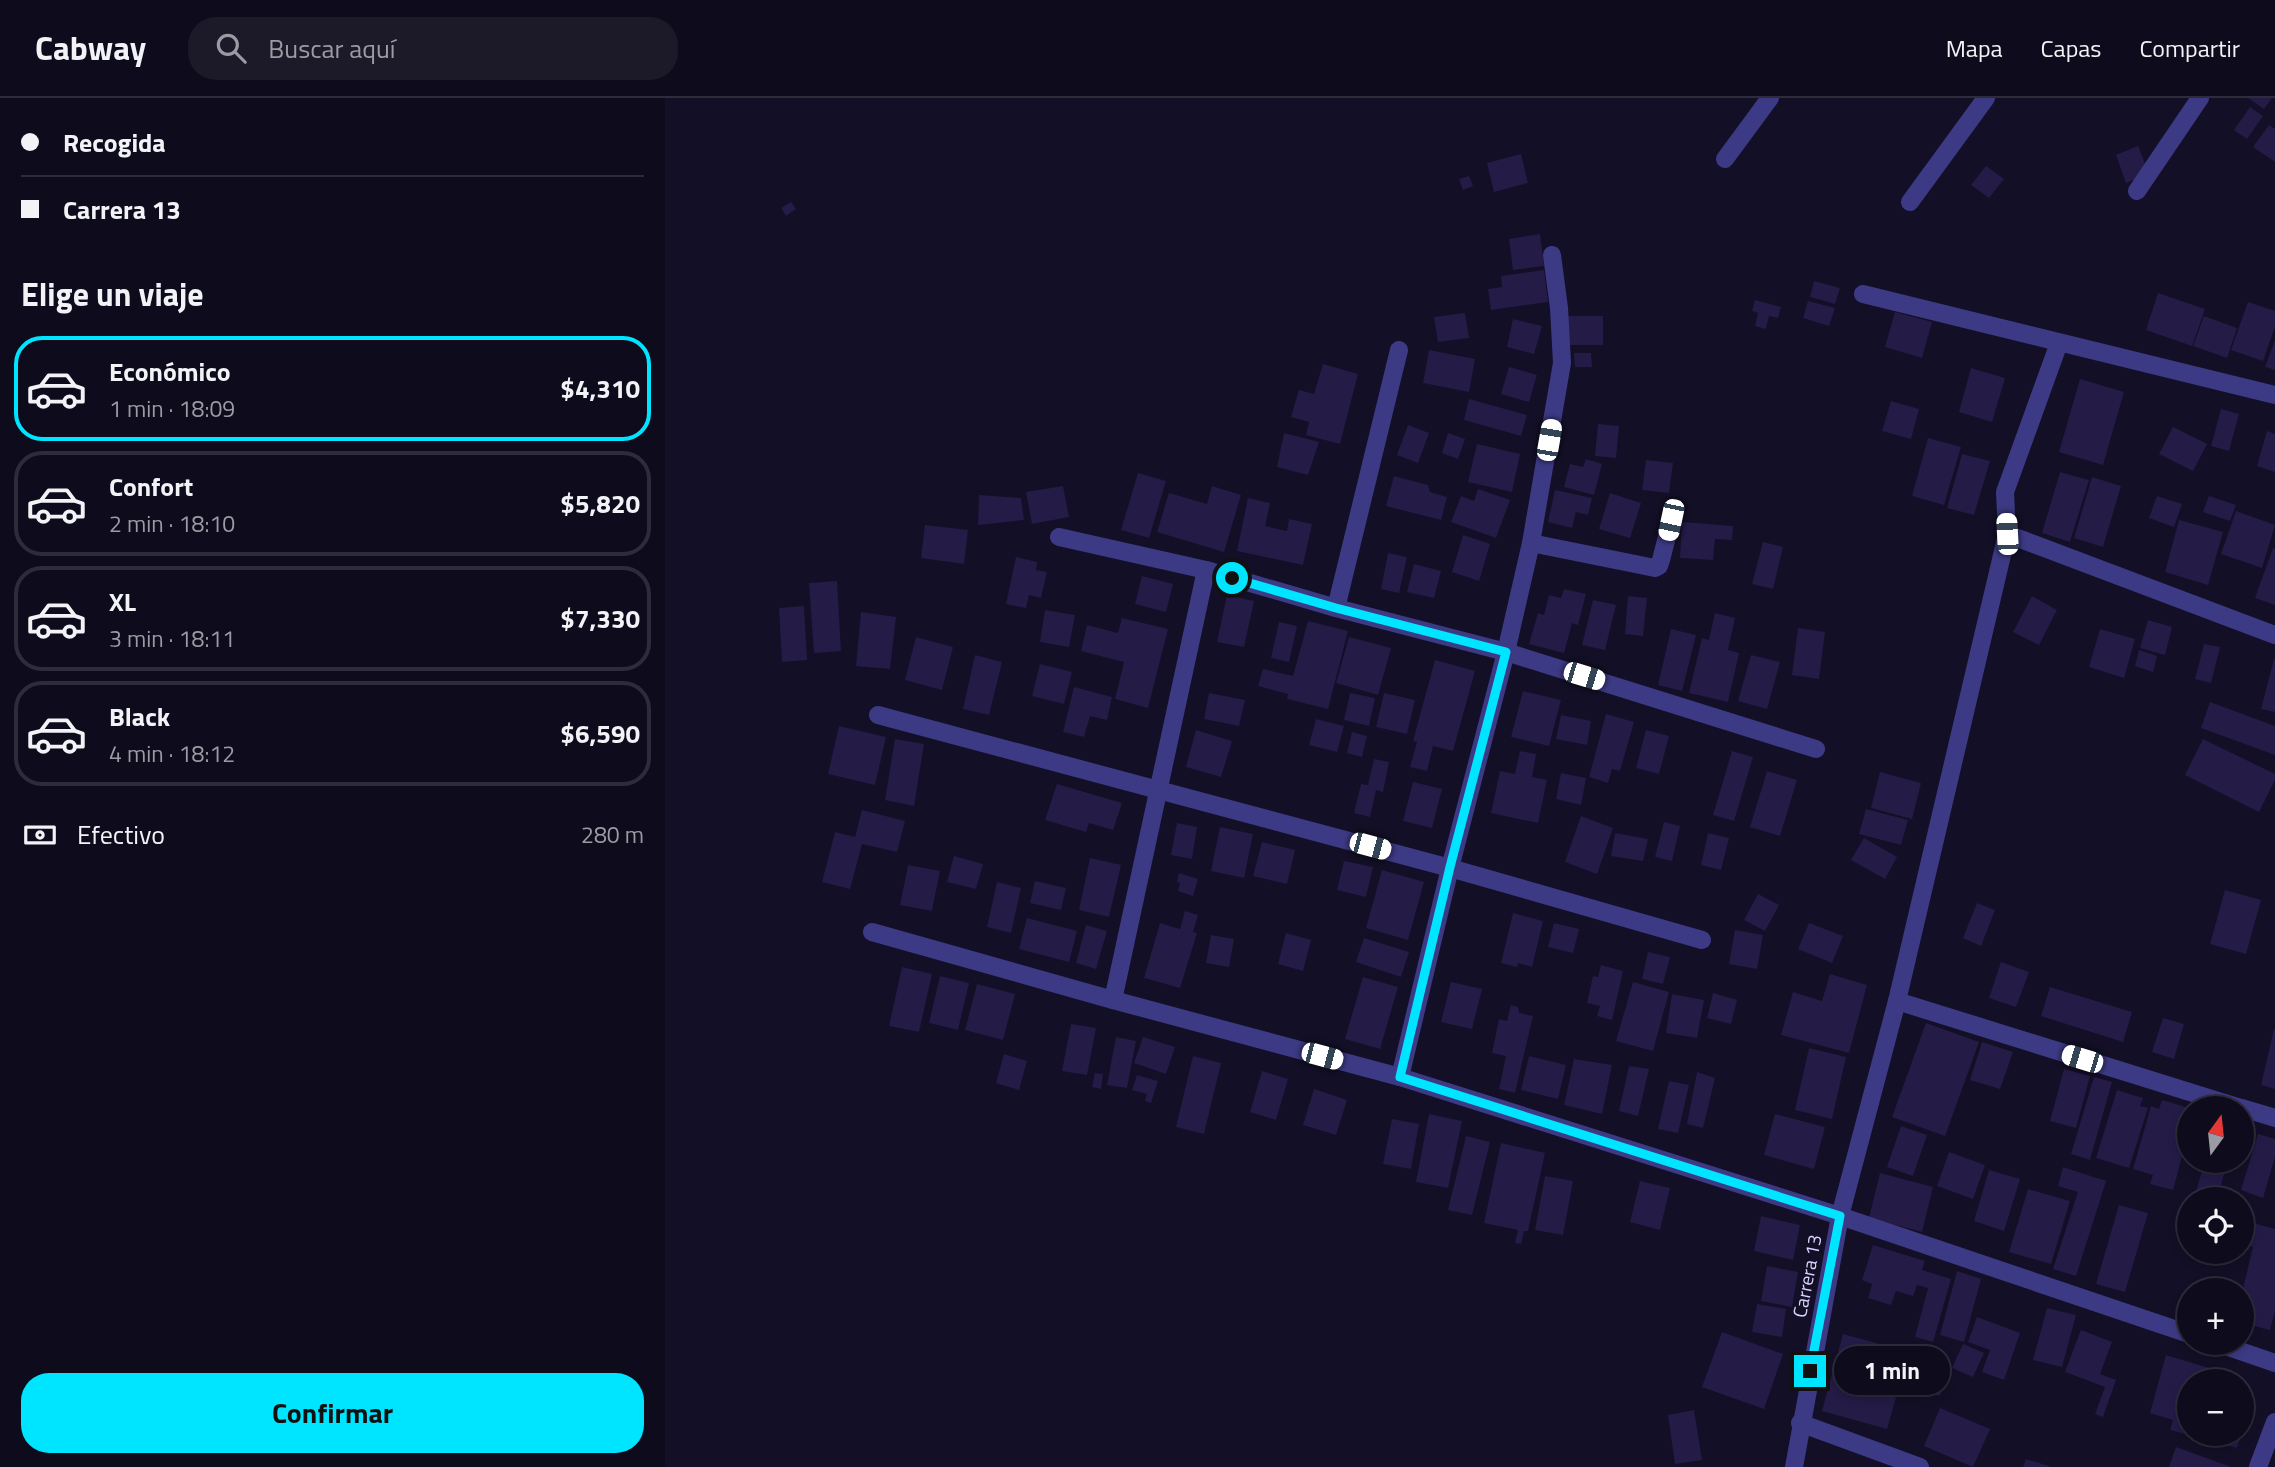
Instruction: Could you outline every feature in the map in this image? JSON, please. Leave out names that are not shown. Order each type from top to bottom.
[{"type":"street","points":[[1725,159],[1770,98]]},
{"type":"street","points":[[1910,202],[1986,98]]},
{"type":"street","points":[[2137,191],[2200,98]]},
{"type":"street","points":[[1400,1077],[1531,543],[1562,363],[1552,255]]},
{"type":"street","points":[[1863,294],[2275,395]]},
{"type":"street","name":"Carrera 13","points":[[1794,1467],[1840,1216],[1897,1001],[2007,534],[2005,492],[2059,343]]},
{"type":"street","points":[[1336,608],[1399,350]]},
{"type":"street","points":[[1531,543],[1654,568],[1659,566],[1661,561],[1671,520]]},
{"type":"street","points":[[2007,534],[2275,635]]},
{"type":"street","points":[[1059,537],[1206,570],[1336,608],[1506,652],[1816,749]]},
{"type":"street","points":[[1113,1000],[1206,570]]},
{"type":"street","points":[[878,715],[1450,867],[1702,940]]},
{"type":"street","points":[[872,932],[1400,1077],[1840,1216],[2177,1330]]},
{"type":"street","points":[[1897,1001],[2202,1096]]},
{"type":"street","points":[[2254,1112],[2275,1118]]},
{"type":"street","points":[[2252,1355],[2275,1363]]},
{"type":"street","points":[[2258,1467],[2275,1422]]},
{"type":"street","points":[[1800,1423],[1920,1467]]},
{"type":"building","points":[[2248,98],[2272,98],[2264,109]]},
{"type":"building","points":[[2250,107],[2263,116],[2247,139],[2234,130]]},
{"type":"building","points":[[2269,125],[2275,129],[2275,162],[2253,147]]},
{"type":"building","points":[[2138,146],[2149,174],[2126,183],[2116,155]]},
{"type":"building","points":[[1521,154],[1528,183],[1494,192],[1487,163]]},
{"type":"building","points":[[1986,166],[2004,179],[1989,198],[1971,185]]},
{"type":"building","points":[[1469,176],[1473,186],[1463,190],[1459,179]]},
{"type":"building","points":[[791,202],[796,209],[786,216],[781,208]]},
{"type":"building","points":[[1540,234],[1544,266],[1513,270],[1509,239]]},
{"type":"building","points":[[1544,270],[1548,302],[1491,310],[1488,289],[1502,287],[1501,276]]},
{"type":"building","points":[[1814,281],[1840,288],[1835,304],[1810,297]]},
{"type":"building","points":[[2158,293],[2205,309],[2192,346],[2146,330]]},
{"type":"building","points":[[1755,300],[1781,307],[1778,318],[1769,316],[1766,329],[1755,326],[1758,313],[1752,311]]},
{"type":"building","points":[[1808,301],[1835,308],[1829,326],[1803,318]]},
{"type":"building","points":[[2248,302],[2275,311],[2275,327],[2263,361],[2231,350]]},
{"type":"building","points":[[1895,312],[1932,322],[1922,358],[1885,347]]},
{"type":"building","points":[[1465,313],[1469,338],[1438,342],[1434,317]]},
{"type":"building","points":[[1568,316],[1603,316],[1603,345],[1568,345]]},
{"type":"building","points":[[2204,316],[2237,328],[2227,358],[2193,346]]},
{"type":"building","points":[[1513,319],[1542,326],[1534,354],[1507,347]]},
{"type":"building","points":[[2275,340],[2275,370],[2265,367]]},
{"type":"building","points":[[1429,350],[1475,359],[1469,392],[1423,383]]},
{"type":"building","points":[[1574,353],[1591,353],[1592,367],[1575,367]]},
{"type":"building","points":[[1323,364],[1358,374],[1340,444],[1306,435],[1309,422],[1291,417],[1299,390],[1314,394]]},
{"type":"building","points":[[1509,367],[1537,375],[1529,402],[1501,394]]},
{"type":"building","points":[[1971,368],[2005,378],[1992,422],[1959,412]]},
{"type":"building","points":[[2080,379],[2124,392],[2103,465],[2059,452]]},
{"type":"building","points":[[1469,399],[1527,415],[1521,436],[1464,420]]},
{"type":"building","points":[[1891,401],[1919,409],[1911,439],[1882,431]]},
{"type":"building","points":[[2221,409],[2239,414],[2229,451],[2211,446]]},
{"type":"building","points":[[1598,424],[1619,426],[1616,458],[1595,456]]},
{"type":"building","points":[[1408,425],[1429,433],[1418,463],[1397,455]]},
{"type":"building","points":[[2173,427],[2207,444],[2193,471],[2159,454]]},
{"type":"building","points":[[2267,431],[2275,434],[2275,472],[2257,466]]},
{"type":"building","points":[[1284,433],[1319,442],[1308,475],[1277,467]]},
{"type":"building","points":[[1448,433],[1465,439],[1458,459],[1442,453]]},
{"type":"building","points":[[1928,438],[1961,447],[1944,505],[1912,496]]},
{"type":"building","points":[[1477,444],[1520,454],[1512,492],[1468,482]]},
{"type":"building","points":[[1962,454],[1990,461],[1974,515],[1947,508]]},
{"type":"building","points":[[1586,459],[1602,464],[1594,495],[1564,487],[1570,464],[1583,467]]},
{"type":"building","points":[[1646,460],[1673,463],[1669,493],[1642,490]]},
{"type":"building","points":[[2060,472],[2089,480],[2070,542],[2042,533]]},
{"type":"building","points":[[1138,473],[1166,481],[1149,538],[1121,530]]},
{"type":"building","points":[[1394,476],[1428,485],[1430,492],[1447,497],[1441,520],[1386,506]]},
{"type":"building","points":[[2092,477],[2121,486],[2103,547],[2074,538]]},
{"type":"building","points":[[1063,486],[1069,517],[1032,524],[1026,492]]},
{"type":"building","points":[[1212,486],[1241,495],[1224,552],[1157,532],[1169,493],[1207,504]]},
{"type":"building","points":[[1478,489],[1510,500],[1496,538],[1451,522],[1461,496],[1474,501]]},
{"type":"building","points":[[1555,490],[1592,498],[1588,515],[1576,512],[1572,528],[1548,522]]},
{"type":"building","points":[[1610,493],[1641,503],[1630,538],[1599,529]]},
{"type":"building","points":[[979,495],[1021,498],[1024,520],[978,525]]},
{"type":"building","points":[[2157,496],[2182,504],[2174,527],[2149,518]]},
{"type":"building","points":[[2209,496],[2236,505],[2230,521],[2203,512]]},
{"type":"building","points":[[1248,498],[1270,503],[1265,526],[1287,531],[1289,519],[1312,524],[1303,565],[1237,551]]},
{"type":"building","points":[[2236,511],[2275,525],[2262,568],[2221,554]]},
{"type":"building","points":[[2179,520],[2223,532],[2208,585],[2165,572]]},
{"type":"building","points":[[1682,522],[1733,526],[1732,540],[1715,539],[1713,560],[1680,558]]},
{"type":"building","points":[[925,525],[968,530],[964,564],[921,558]]},
{"type":"building","points":[[1463,535],[1490,544],[1479,581],[1452,572]]},
{"type":"building","points":[[1763,542],[1783,547],[1773,589],[1752,584]]},
{"type":"building","points":[[2273,548],[2275,549],[2275,605],[2255,598]]},
{"type":"building","points":[[1388,553],[1407,557],[1399,593],[1381,589]]},
{"type":"building","points":[[1016,557],[1037,562],[1036,570],[1047,572],[1041,598],[1029,595],[1026,608],[1006,604]]},
{"type":"building","points":[[1414,564],[1441,571],[1434,598],[1407,592]]},
{"type":"building","points":[[1142,576],[1173,584],[1166,612],[1135,604]]},
{"type":"building","points":[[837,581],[841,651],[814,653],[809,583]]},
{"type":"building","points":[[1564,589],[1586,594],[1578,625],[1572,623],[1564,653],[1529,644],[1538,613],[1544,615],[1549,595],[1561,598]]},
{"type":"building","points":[[1227,595],[1254,601],[1244,647],[1217,642]]},
{"type":"building","points":[[1628,596],[1647,598],[1643,636],[1625,634]]},
{"type":"building","points":[[2032,596],[2057,610],[2039,645],[2013,632]]},
{"type":"building","points":[[1593,600],[1616,605],[1605,650],[1582,645]]},
{"type":"building","points":[[804,606],[807,660],[782,662],[779,608]]},
{"type":"building","points":[[1045,610],[1075,615],[1069,647],[1040,642]]},
{"type":"building","points":[[861,612],[896,617],[890,669],[856,666]]},
{"type":"building","points":[[1715,613],[1735,618],[1728,650],[1739,653],[1728,702],[1689,693],[1702,638],[1709,640]]},
{"type":"building","points":[[1122,618],[1168,629],[1148,708],[1115,699],[1124,662],[1081,651],[1087,625],[1118,633]]},
{"type":"building","points":[[2148,620],[2172,627],[2165,655],[2140,648]]},
{"type":"building","points":[[1308,621],[1348,631],[1328,709],[1287,699],[1288,694],[1258,686],[1263,669],[1293,676]]},
{"type":"building","points":[[1279,622],[1297,626],[1289,662],[1271,658]]},
{"type":"building","points":[[1798,628],[1825,632],[1819,679],[1792,675]]},
{"type":"building","points":[[1671,629],[1696,635],[1682,691],[1658,685]]},
{"type":"building","points":[[2100,629],[2135,639],[2124,678],[2089,667]]},
{"type":"building","points":[[916,637],[953,647],[942,690],[905,680]]},
{"type":"building","points":[[1349,637],[1391,648],[1378,695],[1336,683]]},
{"type":"building","points":[[2204,644],[2220,647],[2211,683],[2195,679]]},
{"type":"building","points":[[2139,650],[2157,656],[2153,672],[2135,666]]},
{"type":"building","points":[[975,655],[1002,662],[989,715],[963,709]]},
{"type":"building","points":[[1751,655],[1780,662],[1767,709],[1738,701]]},
{"type":"building","points":[[2275,659],[2275,712],[2261,709]]},
{"type":"building","points":[[1435,660],[1475,671],[1453,751],[1433,746],[1427,771],[1410,767],[1417,742],[1413,741]]},
{"type":"building","points":[[1040,664],[1072,672],[1064,704],[1032,696]]},
{"type":"building","points":[[1074,687],[1112,697],[1107,720],[1090,716],[1084,737],[1063,732]]},
{"type":"building","points":[[1523,691],[1561,700],[1549,746],[1511,737]]},
{"type":"building","points":[[1209,693],[1245,700],[1239,726],[1204,719]]},
{"type":"building","points":[[1350,693],[1375,698],[1369,726],[1344,720]]},
{"type":"building","points":[[1384,693],[1415,700],[1407,734],[1376,727]]},
{"type":"building","points":[[2210,702],[2275,726],[2275,755],[2201,728]]},
{"type":"building","points":[[1606,714],[1634,722],[1620,771],[1612,769],[1608,783],[1589,777]]},
{"type":"building","points":[[1561,715],[1591,721],[1587,745],[1556,739]]},
{"type":"building","points":[[1316,719],[1344,726],[1337,752],[1309,745]]},
{"type":"building","points":[[839,726],[886,737],[875,785],[828,774]]},
{"type":"building","points":[[1196,730],[1232,741],[1221,777],[1186,767]]},
{"type":"building","points":[[1646,730],[1669,736],[1659,774],[1636,768]]},
{"type":"building","points":[[1352,732],[1367,736],[1362,757],[1347,753]]},
{"type":"building","points":[[895,739],[924,744],[914,806],[885,800]]},
{"type":"building","points":[[2203,739],[2275,774],[2275,780],[2259,812],[2185,775]]},
{"type":"building","points":[[1520,751],[1536,754],[1532,777],[1547,780],[1538,823],[1491,813],[1500,771],[1515,774]]},
{"type":"building","points":[[1732,751],[1753,757],[1734,821],[1713,815]]},
{"type":"building","points":[[1374,759],[1389,762],[1383,792],[1376,790],[1370,817],[1354,813],[1361,784],[1368,785]]},
{"type":"building","points":[[1767,771],[1797,780],[1780,836],[1750,827]]},
{"type":"building","points":[[1880,772],[1921,783],[1912,819],[1871,808]]},
{"type":"building","points":[[1561,773],[1586,778],[1581,805],[1556,799]]},
{"type":"building","points":[[1413,782],[1442,789],[1432,828],[1403,821]]},
{"type":"building","points":[[1057,784],[1122,803],[1113,830],[1089,823],[1086,832],[1045,820]]},
{"type":"building","points":[[1866,809],[1908,820],[1901,845],[1859,834]]},
{"type":"building","points":[[862,810],[905,821],[897,852],[862,844],[850,889],[822,882],[835,832],[855,837]]},
{"type":"building","points":[[1581,816],[1613,828],[1597,874],[1565,862]]},
{"type":"building","points":[[1664,822],[1680,826],[1672,861],[1655,857]]},
{"type":"building","points":[[1177,823],[1197,827],[1192,859],[1171,855]]},
{"type":"building","points":[[1220,827],[1253,834],[1244,878],[1211,871]]},
{"type":"building","points":[[1615,833],[1648,839],[1643,861],[1611,856]]},
{"type":"building","points":[[1708,833],[1729,838],[1721,870],[1701,865]]},
{"type":"building","points":[[1864,838],[1897,857],[1885,879],[1851,860]]},
{"type":"building","points":[[1262,842],[1295,850],[1287,884],[1253,876]]},
{"type":"building","points":[[954,856],[983,864],[976,889],[947,882]]},
{"type":"building","points":[[1090,858],[1121,865],[1109,917],[1079,910]]},
{"type":"building","points":[[1344,861],[1373,867],[1366,897],[1337,890]]},
{"type":"building","points":[[908,865],[940,871],[932,911],[900,905]]},
{"type":"building","points":[[1382,870],[1424,882],[1408,940],[1366,928]]},
{"type":"building","points":[[1179,873],[1198,879],[1193,896],[1178,891]]},
{"type":"building","points":[[1035,881],[1066,888],[1061,910],[1030,903]]},
{"type":"building","points":[[997,882],[1021,888],[1011,933],[987,927]]},
{"type":"building","points":[[2225,890],[2261,900],[2246,954],[2210,944]]},
{"type":"building","points":[[1758,894],[1779,905],[1765,931],[1744,920]]},
{"type":"building","points":[[1977,903],[1995,910],[1981,946],[1963,938]]},
{"type":"building","points":[[1185,911],[1198,915],[1193,932],[1197,933],[1180,988],[1144,978],[1160,923],[1180,929]]},
{"type":"building","points":[[1513,913],[1543,921],[1532,967],[1518,963],[1517,967],[1501,963]]},
{"type":"building","points":[[1027,918],[1077,931],[1069,962],[1019,949]]},
{"type":"building","points":[[1554,923],[1579,929],[1573,953],[1548,947]]},
{"type":"building","points":[[1809,923],[1843,936],[1832,963],[1798,949]]},
{"type":"building","points":[[1086,925],[1107,931],[1096,969],[1076,963]]},
{"type":"building","points":[[1735,930],[1763,935],[1757,969],[1729,964]]},
{"type":"building","points":[[1286,933],[1311,940],[1303,971],[1278,964]]},
{"type":"building","points":[[1211,935],[1234,939],[1229,967],[1206,963]]},
{"type":"building","points":[[1364,938],[1409,952],[1401,977],[1356,962]]},
{"type":"building","points":[[1648,952],[1670,957],[1663,984],[1642,979]]},
{"type":"building","points":[[2001,962],[2029,972],[2016,1007],[1989,998]]},
{"type":"building","points":[[1601,965],[1623,971],[1612,1020],[1597,1016],[1600,1006],[1587,1003],[1593,976],[1598,977]]},
{"type":"building","points":[[902,967],[932,974],[919,1032],[889,1026]]},
{"type":"building","points":[[1830,974],[1867,985],[1849,1053],[1781,1035],[1793,992],[1822,1001]]},
{"type":"building","points":[[940,976],[969,983],[958,1030],[929,1023]]},
{"type":"building","points":[[1363,977],[1398,987],[1380,1049],[1345,1039]]},
{"type":"building","points":[[1451,982],[1482,989],[1472,1029],[1441,1022]]},
{"type":"building","points":[[1633,982],[1669,992],[1653,1051],[1616,1041]]},
{"type":"building","points":[[977,984],[1015,994],[1003,1040],[965,1030]]},
{"type":"building","points":[[2050,987],[2132,1012],[2123,1042],[2041,1016]]},
{"type":"building","points":[[1713,993],[1737,1000],[1731,1024],[1707,1018]]},
{"type":"building","points":[[1672,994],[1704,1000],[1697,1038],[1666,1033]]},
{"type":"building","points":[[1511,1005],[1518,1007],[1519,1013],[1533,1016],[1515,1093],[1499,1089],[1506,1056],[1492,1053],[1499,1019],[1507,1021]]},
{"type":"building","points":[[2163,1018],[2184,1024],[2174,1059],[2152,1052]]},
{"type":"building","points":[[1926,1023],[1979,1042],[1945,1136],[1892,1117]]},
{"type":"building","points":[[1071,1024],[1096,1028],[1087,1075],[1062,1071]]},
{"type":"building","points":[[2275,1029],[2275,1089],[2261,1085]]},
{"type":"building","points":[[1116,1037],[1136,1041],[1127,1088],[1107,1085]]},
{"type":"building","points":[[1143,1037],[1175,1047],[1166,1074],[1134,1063]]},
{"type":"building","points":[[1982,1042],[2013,1052],[2000,1089],[1970,1080]]},
{"type":"building","points":[[1809,1048],[1846,1057],[1832,1119],[1795,1110]]},
{"type":"building","points":[[1004,1054],[1027,1061],[1019,1090],[996,1083]]},
{"type":"building","points":[[1193,1056],[1221,1063],[1204,1134],[1176,1127]]},
{"type":"building","points":[[1529,1056],[1566,1065],[1558,1099],[1521,1090]]},
{"type":"building","points":[[1574,1059],[1612,1065],[1602,1114],[1564,1105]]},
{"type":"building","points":[[1629,1066],[1649,1069],[1638,1116],[1619,1111]]},
{"type":"building","points":[[2064,1069],[2090,1076],[2076,1128],[2050,1121]]},
{"type":"building","points":[[1262,1071],[1288,1079],[1276,1120],[1250,1112]]},
{"type":"building","points":[[1697,1072],[1715,1078],[1703,1128],[1687,1124]]},
{"type":"building","points":[[1095,1073],[1103,1074],[1101,1089],[1092,1087]]},
{"type":"building","points":[[1137,1075],[1158,1081],[1151,1103],[1145,1101],[1147,1094],[1132,1090]]},
{"type":"building","points":[[2094,1077],[2112,1082],[2090,1160],[2071,1154]]},
{"type":"building","points":[[1669,1081],[1689,1085],[1678,1133],[1658,1129]]},
{"type":"building","points":[[1314,1089],[1347,1100],[1336,1135],[1303,1125]]},
{"type":"building","points":[[2117,1090],[2143,1098],[2140,1106],[2148,1108],[2129,1168],[2096,1158]]},
{"type":"building","points":[[2162,1100],[2177,1104],[2178,1173],[2173,1190],[2150,1184],[2153,1175],[2133,1169],[2151,1106],[2159,1109]]},
{"type":"building","points":[[1429,1114],[1462,1121],[1448,1188],[1416,1182]]},
{"type":"building","points":[[1775,1114],[1825,1127],[1814,1169],[1764,1155]]},
{"type":"building","points":[[1392,1119],[1419,1124],[1411,1169],[1383,1164]]},
{"type":"building","points":[[1901,1126],[1927,1135],[1913,1176],[1887,1167]]},
{"type":"building","points":[[2258,1134],[2275,1139],[2275,1157],[2263,1198],[2254,1195],[2254,1187],[2242,1187],[2246,1173],[2254,1173],[2254,1147]]},
{"type":"building","points":[[1466,1136],[1490,1142],[1472,1215],[1448,1210]]},
{"type":"building","points":[[1501,1143],[1545,1153],[1528,1231],[1524,1231],[1521,1244],[1515,1243],[1518,1230],[1484,1223]]},
{"type":"building","points":[[1949,1152],[1985,1165],[1973,1199],[1937,1186]]},
{"type":"building","points":[[2063,1167],[2106,1181],[2076,1276],[2053,1269],[2078,1192],[2058,1186]]},
{"type":"building","points":[[1989,1170],[2020,1179],[2004,1231],[1974,1221]]},
{"type":"building","points":[[1880,1173],[1933,1187],[1922,1232],[1869,1218]]},
{"type":"building","points":[[2201,1173],[2224,1173],[2220,1187],[2197,1187]]},
{"type":"building","points":[[1545,1176],[1573,1181],[1563,1235],[1535,1230]]},
{"type":"building","points":[[1640,1181],[1670,1188],[1660,1230],[1630,1222]]},
{"type":"building","points":[[2028,1189],[2070,1201],[2051,1264],[2009,1252]]},
{"type":"building","points":[[2119,1205],[2148,1213],[2125,1292],[2096,1284]]},
{"type":"building","points":[[1761,1216],[1800,1225],[1793,1260],[1754,1251]]},
{"type":"building","points":[[2254,1223],[2275,1229],[2275,1310],[2270,1330],[2254,1326],[2254,1278],[2246,1278],[2249,1264],[2254,1264]]},
{"type":"building","points":[[1873,1245],[1925,1261],[1922,1270],[1951,1279],[1933,1342],[1915,1337],[1928,1288],[1917,1285],[1913,1296],[1896,1291],[1891,1305],[1868,1298],[1872,1284],[1862,1280]]},
{"type":"building","points":[[1767,1266],[1798,1272],[1792,1307],[1761,1301]]},
{"type":"building","points":[[1957,1271],[1981,1279],[1964,1342],[1940,1335]]},
{"type":"building","points":[[1757,1304],[1786,1309],[1782,1337],[1752,1332]]},
{"type":"building","points":[[2047,1308],[2076,1315],[2062,1367],[2033,1360]]},
{"type":"building","points":[[1977,1317],[2020,1333],[2004,1380],[1982,1372],[1990,1350],[1968,1342]]},
{"type":"building","points":[[2081,1330],[2112,1342],[2100,1374],[2116,1380],[2103,1417],[2095,1414],[2105,1387],[2065,1372]]},
{"type":"building","points":[[1722,1332],[1783,1354],[1764,1409],[1702,1387]]},
{"type":"building","points":[[1843,1334],[1909,1352],[1887,1429],[1822,1411]]},
{"type":"building","points":[[1963,1344],[1984,1353],[1973,1377],[1952,1368]]},
{"type":"building","points":[[2166,1355],[2212,1369],[2177,1369],[2177,1432],[2170,1430],[2173,1420],[2150,1413]]},
{"type":"building","points":[[1916,1356],[1948,1364],[1940,1396],[1908,1388]]},
{"type":"building","points":[[1940,1408],[1990,1429],[1973,1467],[1924,1446]]},
{"type":"building","points":[[1694,1410],[1702,1460],[1675,1464],[1668,1415]]},
{"type":"building","points":[[2176,1447],[2231,1467],[2169,1467]]},
{"type":"building","points":[[2026,1459],[2049,1466],[2049,1467],[2023,1467]]},
{"type":"route","points":[[1232,578],[1506,652],[1450,867],[1400,1077],[1840,1216],[1810,1371]]}]
